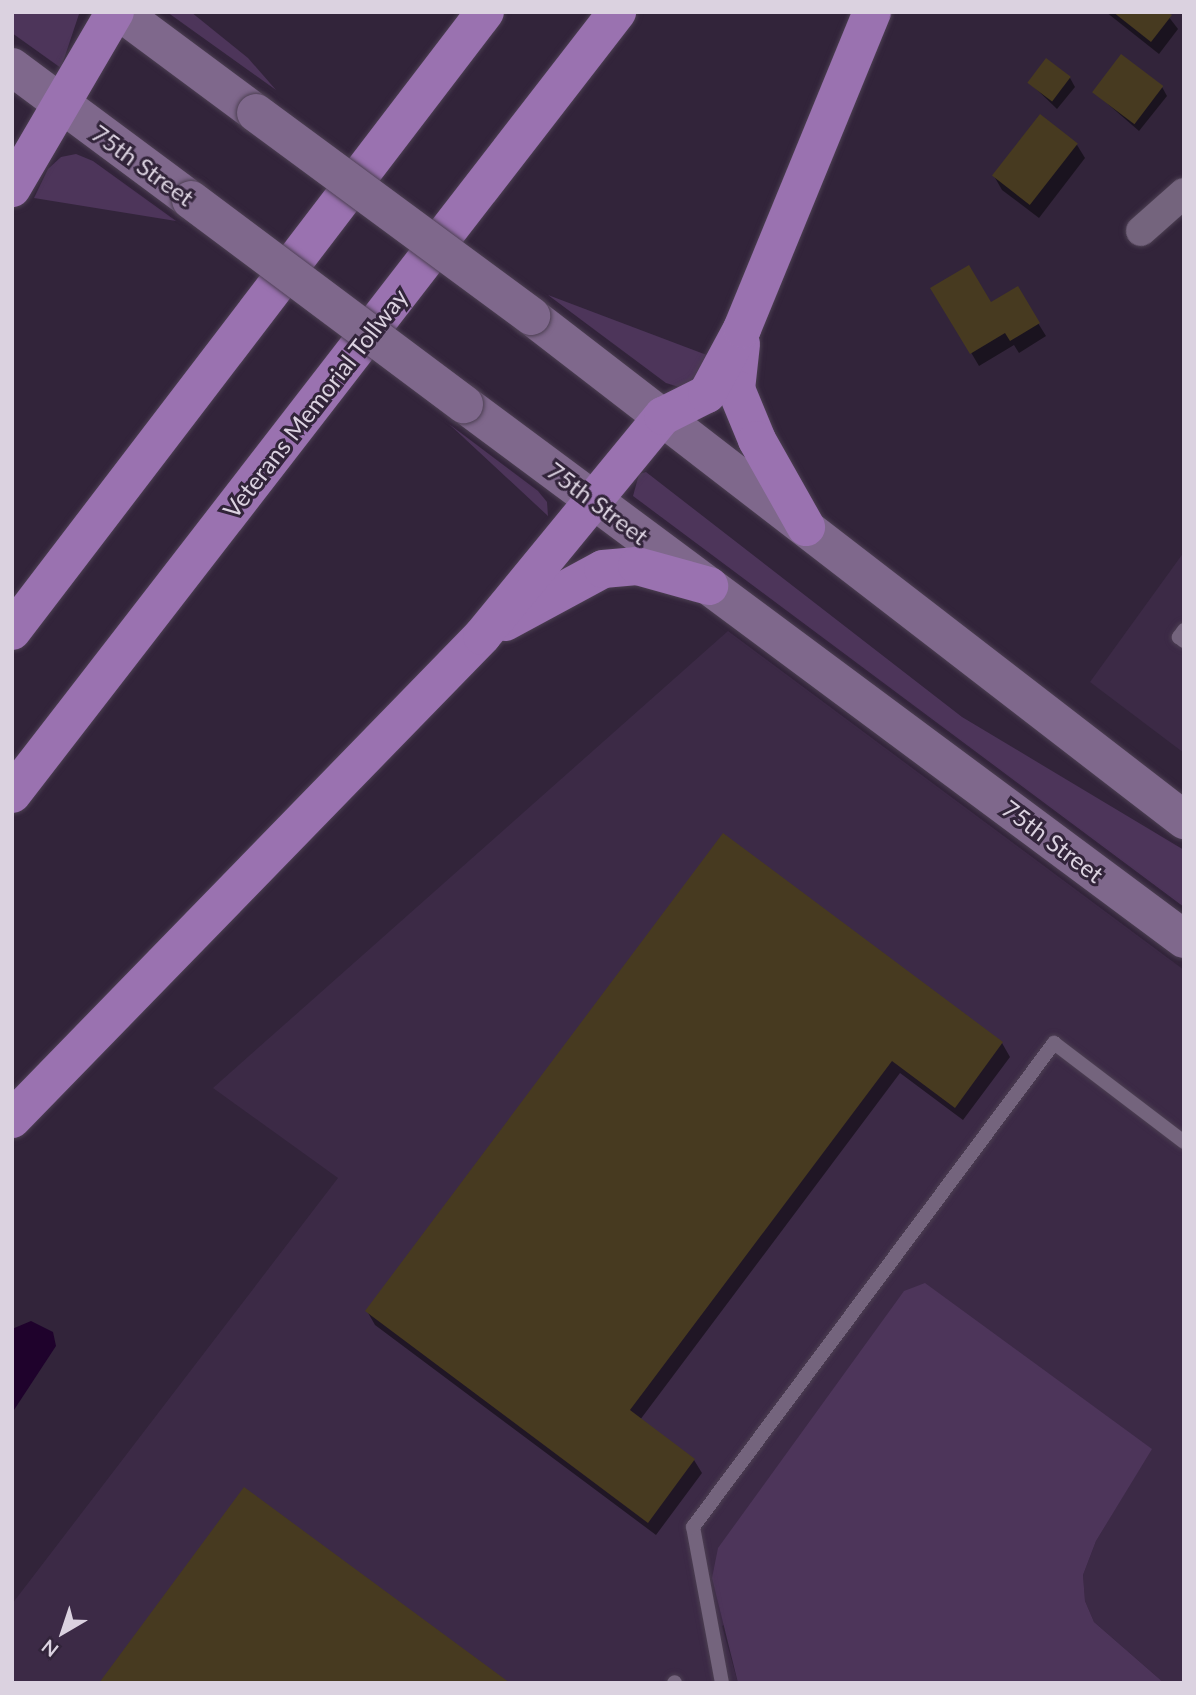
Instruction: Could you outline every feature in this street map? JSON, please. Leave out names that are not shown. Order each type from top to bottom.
[{"type":"highway","points":[[12,188],[60,103],[118,12]]},
{"type":"highway","points":[[12,631],[485,12]]},
{"type":"highway","name":"Veterans Memorial Tollway","points":[[12,793],[617,12]]},
{"type":"highway","points":[[12,1119],[482,635],[663,416],[707,394],[742,329],[872,12]]},
{"type":"highway","points":[[742,329],[736,389],[757,439],[806,527]]},
{"type":"highway","points":[[482,635],[603,569],[637,566],[709,586]]},
{"type":"main road","points":[[118,12],[663,416],[1184,820]]},
{"type":"main road","name":"75th Street","points":[[12,67],[1184,939]]},
{"type":"street","points":[[1140,231],[1173,206],[1184,192]]},
{"type":"lane","points":[[1184,630],[1179,637],[1184,641]]},
{"type":"lane","points":[[722,1683],[693,1527],[1054,1043],[1184,1142]]},
{"type":"shaded area","points":[[12,12],[79,14],[61,68],[12,33]]},
{"type":"shaded area","points":[[167,12],[191,12],[248,58],[276,90]]},
{"type":"shaded area","points":[[76,154],[93,161],[176,221],[34,198],[48,169],[61,157]]},
{"type":"shaded area","points":[[548,295],[712,357],[703,378],[682,388],[666,383]]},
{"type":"shaded area","points":[[449,424],[538,491],[547,502],[548,516]]},
{"type":"shaded area","points":[[646,472],[962,717],[1184,850],[1184,907],[633,496],[639,474]]},
{"type":"shaded area","points":[[1184,552],[1184,753],[1090,682]]},
{"type":"shaded area","points":[[728,631],[1184,970],[1184,1683],[1164,1683],[1094,1622],[1085,1601],[1083,1575],[1096,1541],[1151,1449],[1091,1406],[722,1626],[738,1683],[12,1683],[12,1604],[338,1178],[213,1088]]},
{"type":"shaded area","points":[[925,1283],[1152,1449],[1096,1541],[1083,1575],[1085,1601],[1094,1622],[1164,1683],[738,1683],[712,1578],[718,1548],[904,1291]]},
{"type":"shaded area","points":[[31,1321],[53,1332],[56,1346],[12,1413],[12,1329]]},
{"type":"building","points":[[1113,12],[1168,12],[1172,15],[1151,42]]},
{"type":"building","points":[[1121,54],[1163,86],[1134,124],[1092,92]]},
{"type":"building","points":[[1046,58],[1071,77],[1052,101],[1027,83]]},
{"type":"building","points":[[1040,114],[1078,144],[1030,205],[992,175]]},
{"type":"building","points":[[969,265],[991,302],[1018,286],[1040,323],[1010,341],[1005,333],[970,354],[930,288]]},
{"type":"building","points":[[723,833],[1003,1042],[955,1108],[892,1061],[630,1410],[695,1459],[648,1523],[365,1311]]},
{"type":"building","points":[[244,1487],[510,1683],[99,1683]]}]
